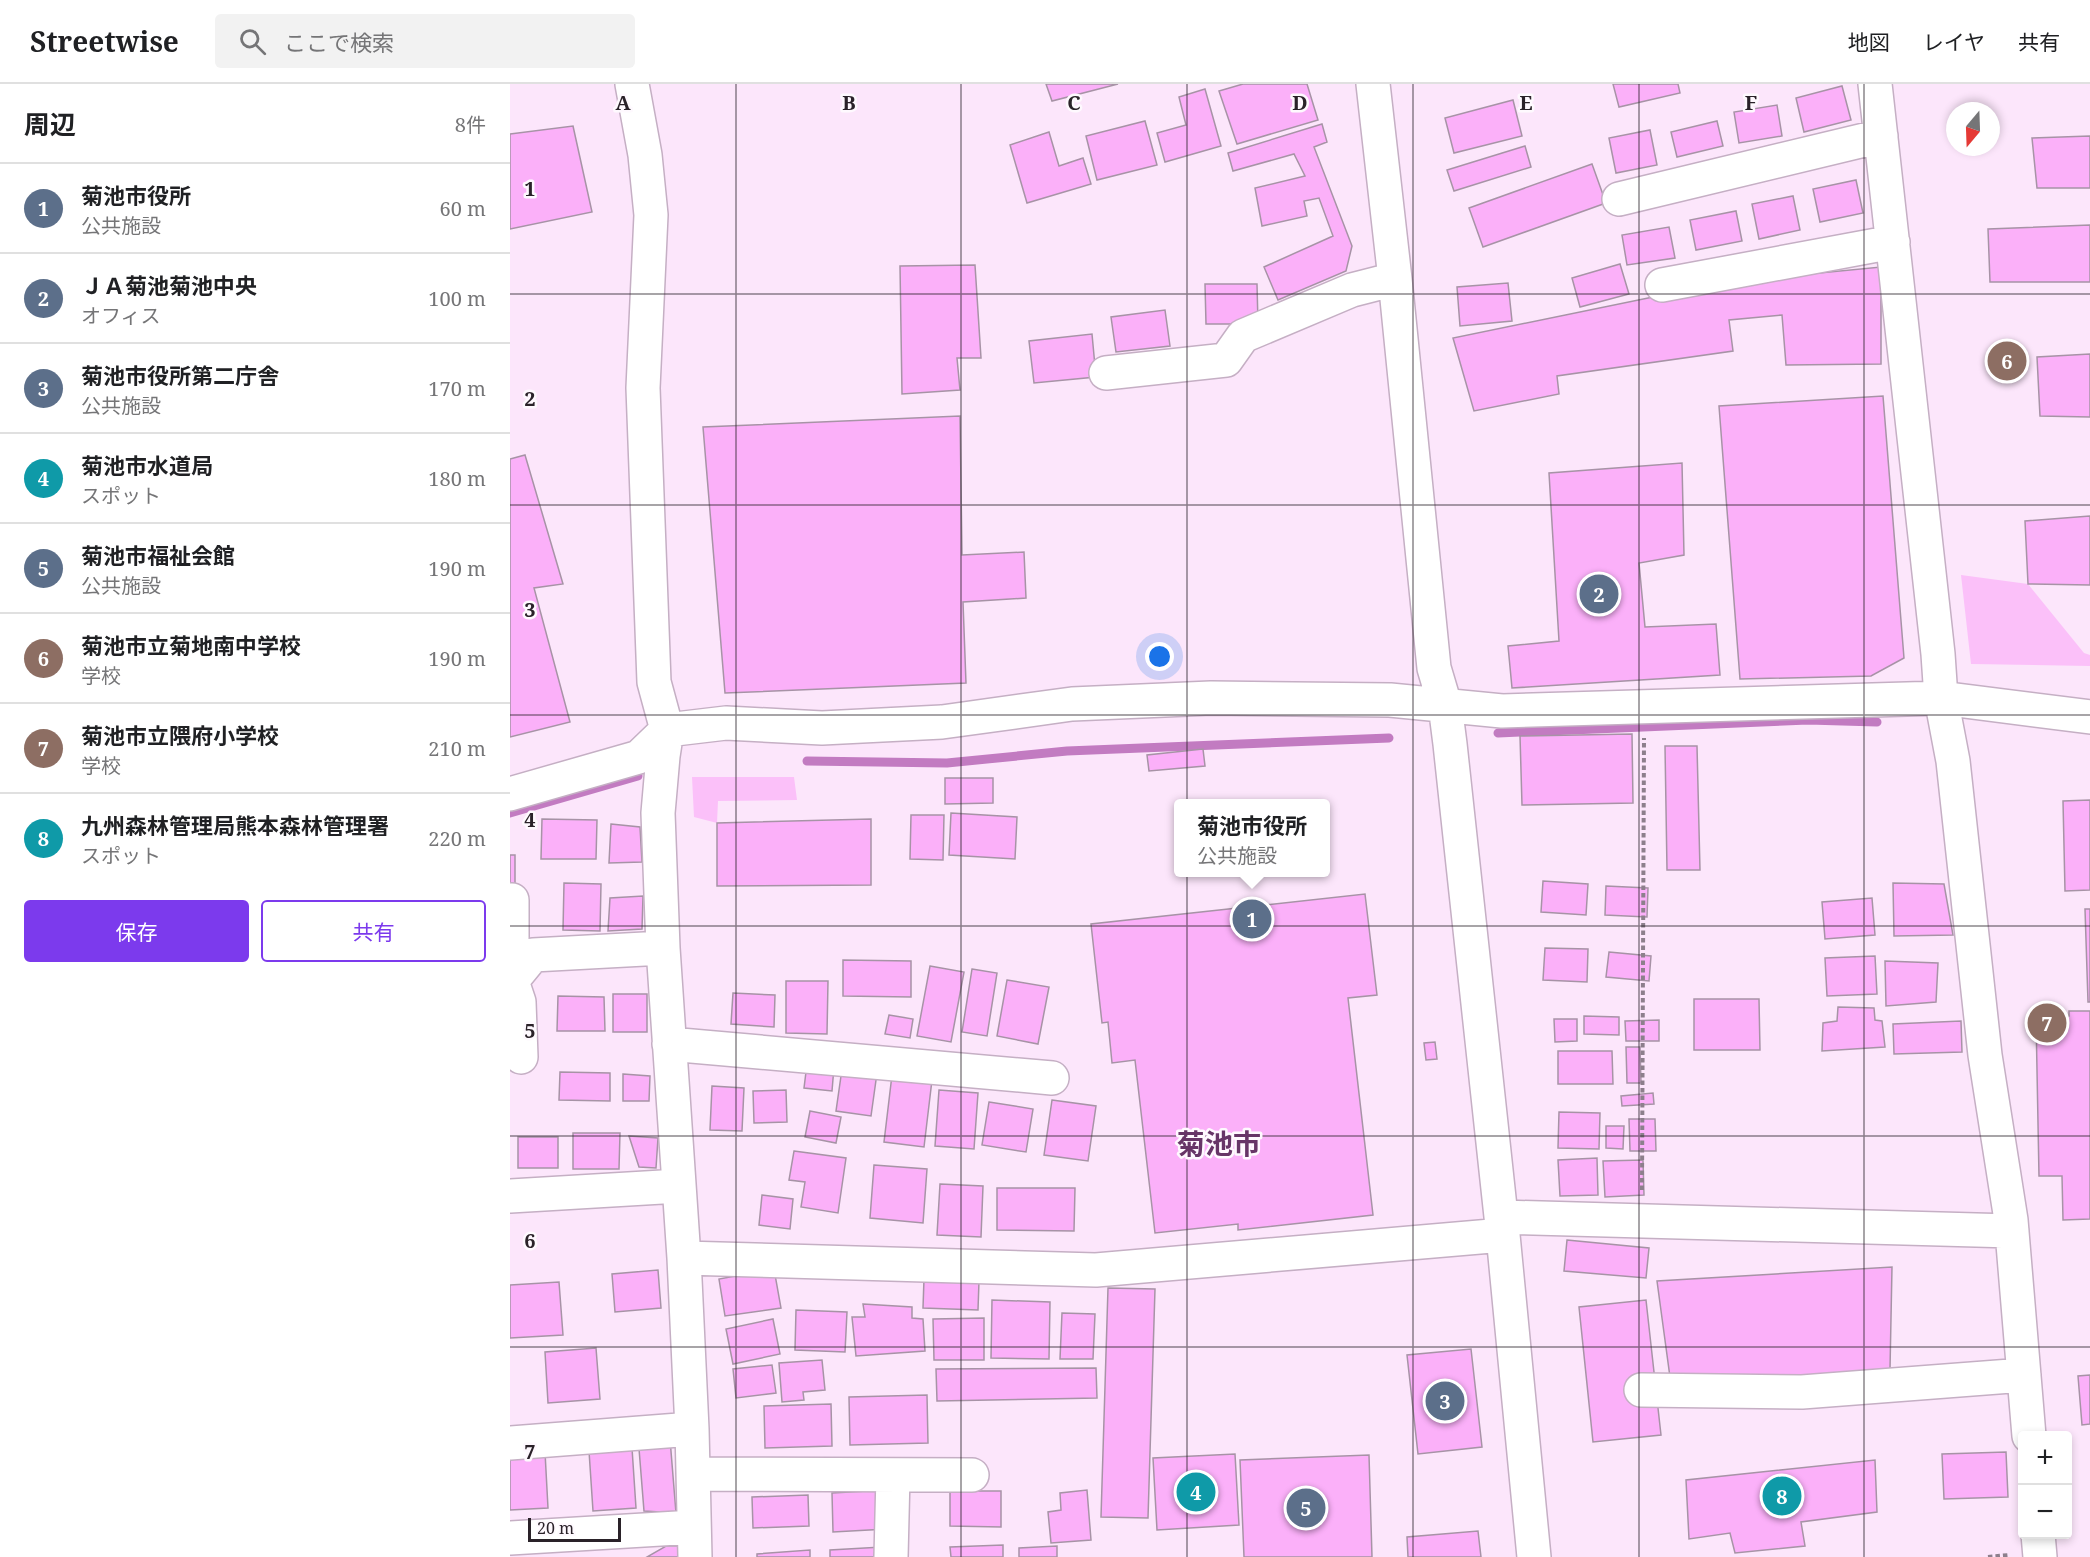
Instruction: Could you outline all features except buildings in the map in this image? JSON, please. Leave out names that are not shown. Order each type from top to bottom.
[{"type":"street","points":[[510,1538],[695,1542],[684,1258],[663,948],[658,813],[663,756],[668,730],[654,682],[643,388],[651,215],[645,155],[632,84]]},
{"type":"street","points":[[1372,84],[1395,279],[1434,668],[1445,705],[1502,1226],[1534,1557]]},
{"type":"street","points":[[1875,84],[1941,698],[1953,761],[1985,1055],[2012,1231],[2029,1431]]},
{"type":"street","points":[[1619,199],[1881,136]]},
{"type":"street","points":[[1662,285],[1893,242]]},
{"type":"street","points":[[1106,373],[1226,360],[1243,336],[1352,290],[1395,279]]},
{"type":"street","points":[[510,794],[639,757],[668,730],[726,723],[822,728],[942,722],[1072,704],[1211,698],[1390,700],[1502,711],[1941,698],[2090,717]]},
{"type":"street","points":[[512,900],[511,982],[519,1002],[520,1057]]},
{"type":"street","points":[[511,982],[533,955],[663,948]]},
{"type":"street","points":[[669,1044],[1052,1078]]},
{"type":"street","points":[[510,1196],[679,1186]]},
{"type":"street","points":[[684,1258],[1096,1270],[1502,1226],[1642,1221],[2012,1231]]},
{"type":"street","points":[[1641,1390],[1802,1392],[2024,1375]]},
{"type":"street","points":[[510,1443],[692,1429]]},
{"type":"street","points":[[693,1474],[972,1475]]},
{"type":"street","points":[[891,1557],[893,1475]]},
{"type":"street","points":[[2038,1539],[2040,1557]]},
{"type":"path","points":[[1642,1221],[1644,707]]},
{"type":"shaded area","points":[[1961,575],[2028,584],[2084,653],[2090,655],[2090,666],[1971,664]]},
{"type":"shaded area","points":[[692,777],[794,777],[797,800],[718,801],[717,823],[694,817]]},
{"type":"waterway","points":[[1498,733],[1808,720],[1877,722]]},
{"type":"waterway","points":[[807,761],[947,763],[1067,751],[1389,738]]},
{"type":"waterway","points":[[510,813],[638,776]]},
{"type":"place","name":"菊池市立菊地南中学校","points":[[2007,361]]},
{"type":"place","name":"ＪＡ菊池菊池中央","points":[[1599,594]]},
{"type":"place","name":"菊池市役所","points":[[1252,919]]},
{"type":"place","name":"菊池市立隈府小学校","points":[[2047,1023]]},
{"type":"place","name":"菊池市役所第二庁舎","points":[[1445,1401]]},
{"type":"place","name":"菊池市水道局","points":[[1196,1492]]},
{"type":"place","name":"九州森林管理局熊本森林管理署","points":[[1782,1496]]},
{"type":"place","name":"菊池市福祉会館","points":[[1306,1508]]},
{"type":"district","name":"菊池市","points":[[1219,1144]]}]
